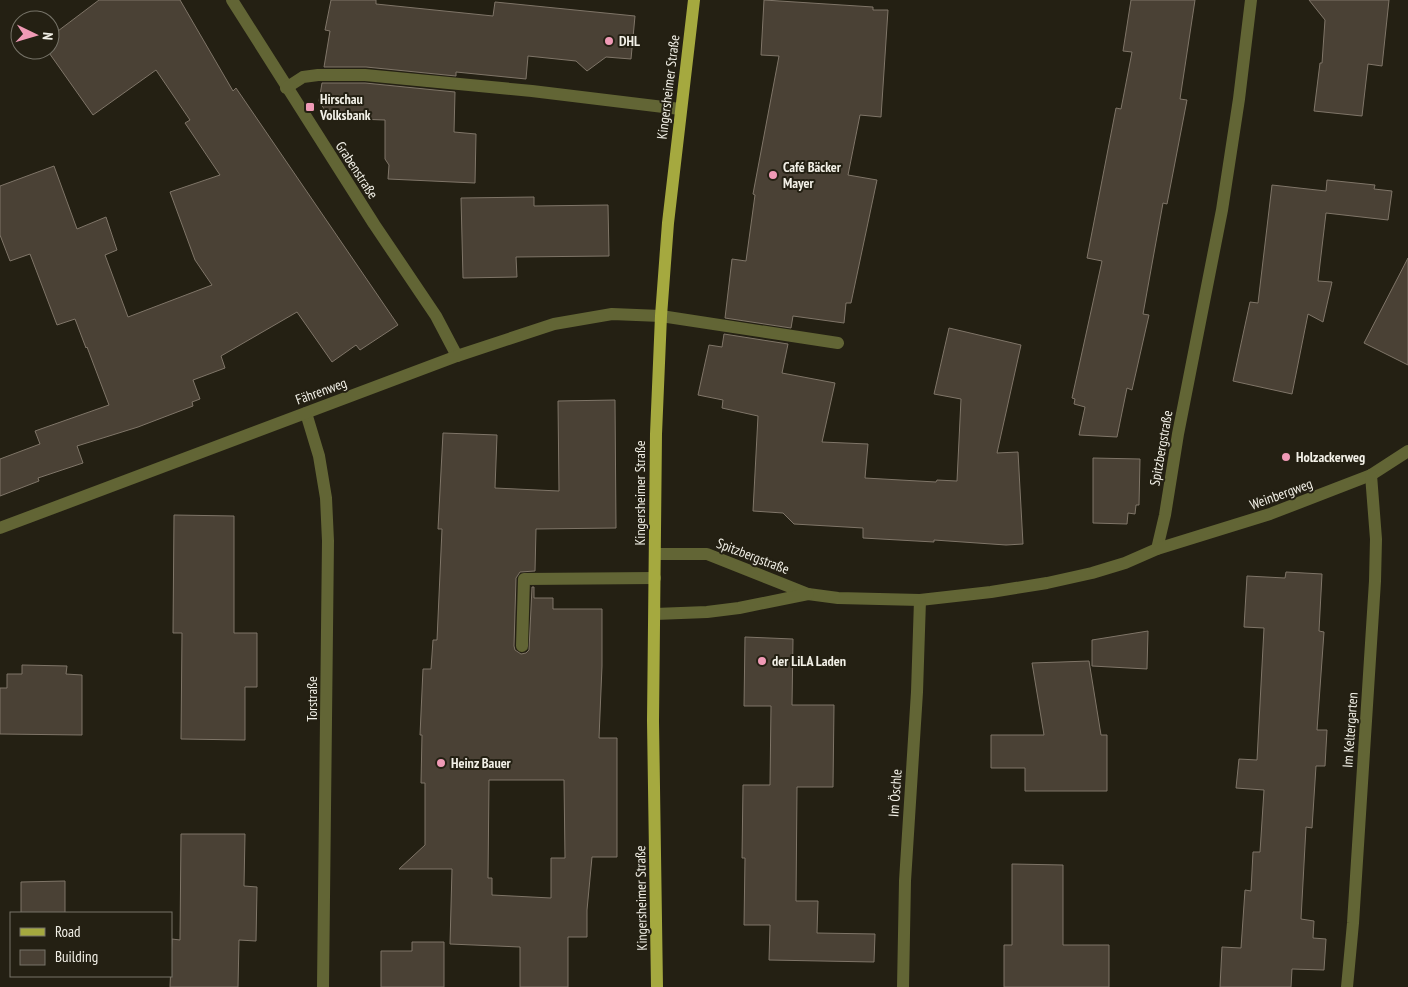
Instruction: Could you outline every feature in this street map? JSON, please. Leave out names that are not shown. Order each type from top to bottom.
[{"type":"main road","name":"Kingersheimer Straße","points":[[657,987],[653,721],[656,434],[661,316],[668,222],[694,0]]},
{"type":"street","name":"Grabenstraße","points":[[232,0],[286,88],[436,316],[458,356]]},
{"type":"street","name":"Spitzbergstraße","points":[[655,554],[707,554],[808,594],[863,599],[920,600],[1047,583],[1125,563],[1157,549],[1165,515],[1210,263],[1222,210],[1239,99],[1251,0]]},
{"type":"street","points":[[286,88],[303,78],[318,75],[365,75],[532,91],[680,109]]},
{"type":"street","name":"Fährenweg","points":[[0,528],[458,356],[554,324],[612,314],[661,316],[838,342]]},
{"type":"street","name":"Torstraße","points":[[306,413],[319,456],[326,498],[328,541],[323,987]]},
{"type":"street","name":"Weinbergweg","points":[[1157,549],[1270,514],[1371,475],[1408,451]]},
{"type":"street","name":"Im Keltergarten","points":[[1347,987],[1358,850],[1375,581],[1376,539],[1371,475]]},
{"type":"street","points":[[522,646],[524,579],[655,578]]},
{"type":"street","name":"Spitzbergstraße","points":[[655,614],[707,612],[739,608],[808,594]]},
{"type":"street","name":"Im Öschle","points":[[903,987],[905,881],[917,692],[920,600]]},
{"type":"building","points":[[99,0],[180,0],[233,91],[236,88],[398,325],[360,350],[356,345],[332,362],[297,312],[221,356],[225,368],[193,380],[200,399],[192,402],[193,406],[138,427],[77,446],[83,463],[38,478],[39,481],[0,496],[0,459],[40,444],[35,431],[109,405],[75,319],[57,325],[30,254],[10,261],[0,235],[0,186],[54,166],[77,229],[106,217],[117,250],[105,255],[128,317],[212,285],[195,260],[170,192],[220,175],[185,123],[190,120],[156,70],[93,115],[54,60],[60,60],[60,29]]},
{"type":"building","points":[[331,0],[376,0],[376,4],[493,16],[495,2],[635,16],[631,59],[606,57],[587,71],[576,61],[528,56],[526,79],[456,72],[456,76],[366,67],[324,67],[330,31],[325,30]]},
{"type":"building","points":[[764,0],[873,7],[873,10],[888,10],[881,117],[860,115],[848,175],[877,180],[851,303],[846,303],[844,323],[793,316],[791,328],[725,318],[732,259],[746,261],[755,195],[753,194],[779,56],[761,55]]},
{"type":"building","points":[[1131,0],[1195,0],[1180,99],[1187,100],[1167,204],[1163,203],[1143,314],[1149,315],[1132,390],[1127,388],[1117,437],[1079,435],[1085,407],[1074,404],[1075,399],[1072,398],[1102,261],[1087,258],[1116,108],[1121,109],[1132,52],[1123,51]]},
{"type":"building","points":[[1309,0],[1389,0],[1382,66],[1368,64],[1362,116],[1314,111],[1320,63],[1322,63],[1325,20]]},
{"type":"building","points":[[322,83],[365,83],[455,92],[454,132],[476,134],[475,183],[388,179],[389,165],[385,159],[385,120],[330,118],[319,101]]},
{"type":"building","points":[[1327,180],[1375,185],[1374,189],[1392,191],[1388,220],[1326,213],[1318,281],[1332,282],[1323,322],[1308,314],[1292,394],[1233,381],[1250,302],[1258,303],[1272,185],[1326,191]]},
{"type":"building","points":[[534,197],[534,206],[608,205],[609,256],[516,257],[517,277],[463,278],[461,198]]},
{"type":"building","points":[[1408,258],[1408,365],[1364,343]]},
{"type":"building","points":[[949,328],[1021,345],[997,453],[1018,452],[1023,544],[1006,545],[863,538],[863,528],[794,524],[783,513],[753,511],[758,416],[722,408],[723,400],[698,395],[709,345],[722,347],[724,334],[788,344],[782,373],[835,383],[822,442],[868,444],[865,478],[936,482],[937,480],[957,481],[961,399],[934,394]]},
{"type":"building","points":[[615,400],[616,528],[536,529],[535,571],[520,572],[516,578],[514,646],[515,650],[521,654],[529,650],[532,587],[534,587],[534,598],[553,598],[553,609],[602,609],[599,738],[617,738],[617,857],[592,857],[587,910],[587,937],[568,937],[568,987],[520,987],[520,947],[450,944],[452,869],[399,869],[425,845],[425,783],[421,783],[422,735],[420,735],[423,669],[431,669],[433,640],[437,640],[442,529],[438,529],[443,433],[497,435],[495,488],[559,491],[558,401]],"holes":[[[489,780],[564,780],[565,858],[551,858],[551,898],[492,895],[492,878],[488,878]]]},
{"type":"building","points":[[1093,458],[1140,459],[1139,505],[1136,505],[1135,514],[1128,513],[1127,524],[1093,523]]},
{"type":"building","points":[[174,515],[234,516],[234,633],[257,633],[257,687],[245,687],[245,740],[181,739],[182,633],[173,633]]},
{"type":"building","points":[[1286,572],[1322,574],[1319,631],[1324,632],[1317,730],[1327,730],[1325,766],[1316,766],[1312,828],[1306,827],[1301,919],[1314,921],[1313,938],[1326,939],[1324,970],[1292,969],[1291,987],[1220,987],[1222,947],[1241,948],[1245,890],[1251,891],[1253,852],[1260,852],[1264,790],[1236,788],[1239,759],[1257,760],[1264,628],[1244,627],[1247,576],[1285,578]]},
{"type":"building","points":[[1148,631],[1147,669],[1092,666],[1092,640]]},
{"type":"building","points":[[745,637],[793,639],[792,705],[834,705],[833,787],[797,787],[796,901],[818,901],[817,933],[875,934],[874,962],[769,960],[770,925],[744,925],[745,858],[742,858],[743,785],[770,785],[771,706],[744,706]]},
{"type":"building","points":[[1089,661],[1101,735],[1107,735],[1107,791],[1025,791],[1025,768],[991,768],[991,735],[1044,735],[1032,663]]},
{"type":"building","points":[[22,665],[67,666],[66,674],[82,675],[82,735],[0,734],[0,688],[7,688],[7,674],[22,674]]},
{"type":"building","points":[[181,834],[245,834],[244,886],[257,887],[256,941],[239,940],[238,987],[170,987],[170,977],[172,977],[172,939],[180,940]]},
{"type":"building","points":[[1012,864],[1063,865],[1063,945],[1109,945],[1109,987],[1004,987],[1004,945],[1012,945]]},
{"type":"building","points":[[65,881],[65,912],[21,912],[21,882]]},
{"type":"building","points":[[412,942],[444,942],[444,987],[381,987],[381,951],[412,951]]},
{"type":"place","name":"DHL","points":[[609,41]]},
{"type":"place","name":"Hirschau Volksbank","points":[[310,107]]},
{"type":"place","name":"Café Bäcker Mayer","points":[[773,175]]},
{"type":"place","name":"Holzackerweg","points":[[1286,457]]},
{"type":"place","name":"der LiLA Laden","points":[[762,661]]},
{"type":"place","name":"Heinz Bauer","points":[[441,763]]}]
